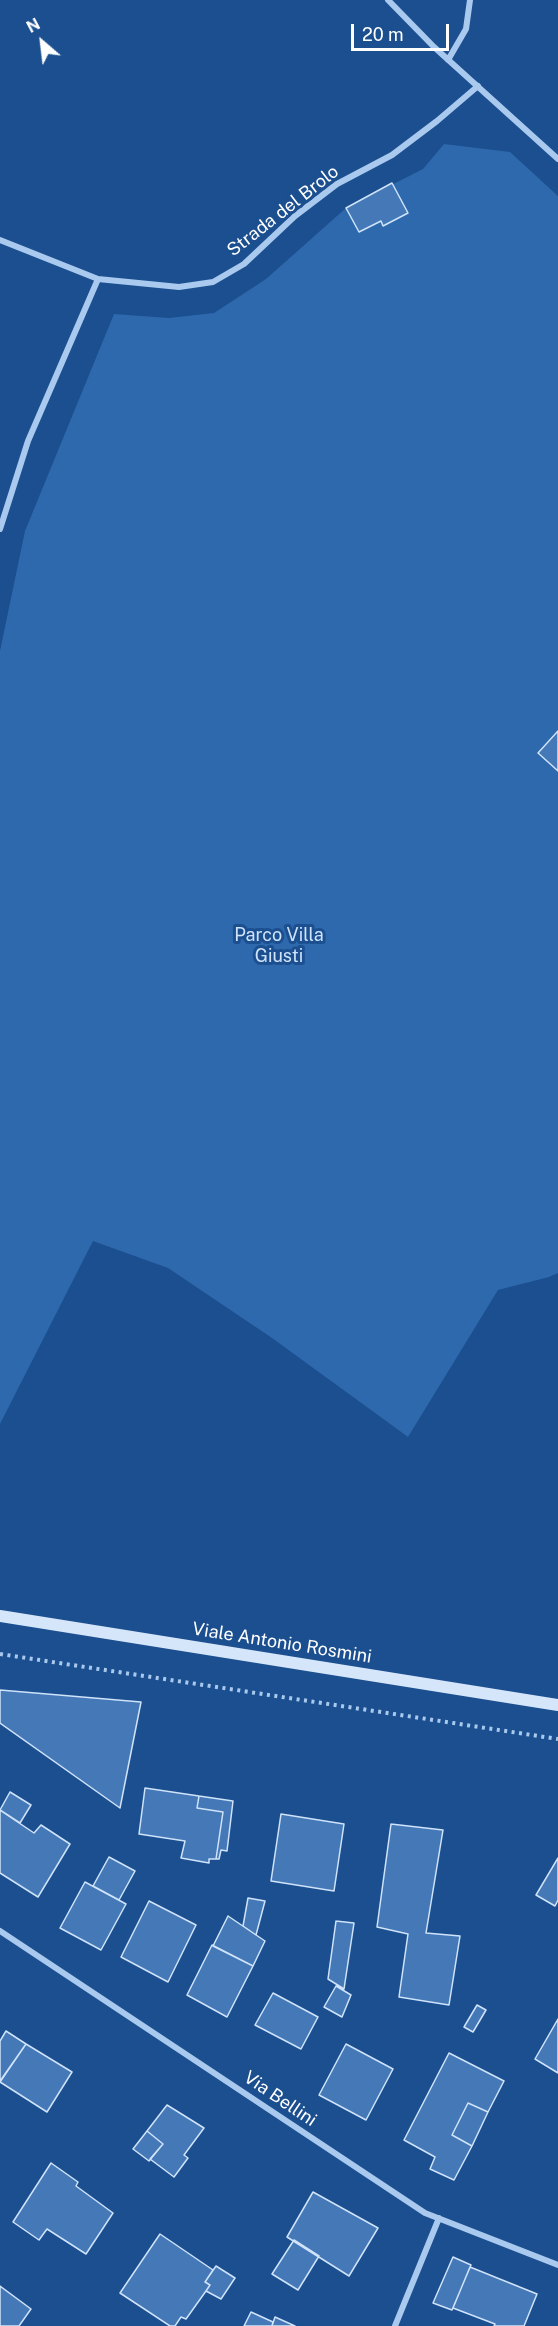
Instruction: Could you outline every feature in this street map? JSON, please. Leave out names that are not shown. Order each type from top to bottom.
[{"type":"street","points":[[388,0],[448,60],[558,159]]},
{"type":"street","points":[[448,60],[466,29],[470,0]]},
{"type":"street","name":"Strada del Brolo","points":[[0,240],[98,279],[179,286],[213,282],[244,264],[295,216],[337,184],[392,155],[478,86]]},
{"type":"street","points":[[0,529],[28,441],[98,279]]},
{"type":"street","name":"Viale Antonio Rosmini","points":[[0,1616],[558,1705]]},
{"type":"street","name":"Via Bellini","points":[[0,1931],[416,2207],[558,2265]]},
{"type":"street","points":[[395,2326],[439,2218]]},
{"type":"path","points":[[0,1654],[558,1739]]},
{"type":"green space","name":"Parco Villa Giusti","points":[[444,144],[510,152],[558,196],[558,1273],[498,1290],[408,1437],[272,1338],[168,1268],[93,1241],[0,1424],[0,651],[25,531],[114,314],[169,318],[214,313],[266,279],[346,208],[423,169]]},
{"type":"building","points":[[392,183],[408,213],[383,226],[381,221],[359,232],[346,208]]},
{"type":"building","points":[[558,731],[558,771],[538,753]]},
{"type":"building","points":[[0,1690],[141,1702],[120,1808],[0,1723]]},
{"type":"building","points":[[145,1788],[199,1796],[197,1808],[223,1812],[216,1859],[209,1859],[209,1863],[181,1858],[185,1841],[139,1834]]},
{"type":"building","points":[[10,1792],[31,1805],[20,1823],[0,1810]]},
{"type":"building","points":[[199,1796],[233,1801],[227,1851],[221,1850],[219,1859],[216,1859],[223,1812],[197,1808]]},
{"type":"building","points":[[0,1810],[34,1833],[41,1825],[70,1844],[38,1897],[0,1873]]},
{"type":"building","points":[[281,1814],[344,1824],[334,1891],[271,1881]]},
{"type":"building","points":[[391,1824],[443,1830],[426,1933],[460,1936],[449,2005],[399,1997],[408,1934],[377,1927]]},
{"type":"building","points":[[109,1857],[135,1871],[119,1900],[93,1886]]},
{"type":"building","points":[[558,1858],[558,1900],[555,1906],[536,1895]]},
{"type":"building","points":[[85,1882],[126,1904],[101,1950],[60,1928]]},
{"type":"building","points":[[248,1898],[265,1901],[256,1935],[243,1926]]},
{"type":"building","points":[[149,1901],[196,1925],[168,1982],[121,1957]]},
{"type":"building","points":[[228,1916],[265,1941],[253,1966],[213,1946]]},
{"type":"building","points":[[336,1921],[354,1923],[344,1989],[328,1979]]},
{"type":"building","points":[[212,1945],[253,1966],[227,2017],[187,1995]]},
{"type":"building","points":[[336,1986],[351,1995],[342,2017],[324,2007]]},
{"type":"building","points":[[273,1993],[318,2017],[301,2049],[255,2025]]},
{"type":"building","points":[[477,2005],[486,2010],[473,2032],[464,2027]]},
{"type":"building","points":[[558,2019],[558,2073],[535,2059]]},
{"type":"building","points":[[6,2031],[26,2044],[0,2081],[0,2041]]},
{"type":"building","points":[[26,2044],[72,2072],[47,2112],[0,2082]]},
{"type":"building","points":[[346,2044],[393,2069],[366,2120],[319,2095]]},
{"type":"building","points":[[449,2053],[504,2081],[488,2112],[468,2103],[452,2135],[472,2146],[454,2180],[430,2169],[435,2157],[404,2140]]},
{"type":"building","points":[[468,2103],[488,2112],[472,2146],[452,2135]]},
{"type":"building","points":[[167,2105],[204,2128],[184,2155],[188,2158],[174,2177],[150,2159],[163,2144],[147,2131]]},
{"type":"building","points":[[147,2131],[163,2144],[149,2161],[133,2149]]},
{"type":"building","points":[[51,2163],[78,2182],[76,2186],[113,2213],[86,2254],[47,2229],[39,2240],[13,2222]]},
{"type":"building","points":[[313,2192],[378,2228],[349,2276],[287,2237]]},
{"type":"building","points":[[160,2234],[213,2270],[205,2282],[210,2285],[206,2291],[186,2319],[181,2317],[175,2326],[170,2326],[120,2293]]},
{"type":"building","points":[[294,2240],[319,2256],[298,2290],[272,2274]]},
{"type":"building","points":[[453,2257],[471,2265],[452,2310],[433,2303]]},
{"type":"building","points":[[216,2266],[235,2278],[221,2299],[206,2291],[210,2285],[205,2282]]},
{"type":"building","points":[[470,2267],[537,2294],[524,2326],[494,2326],[495,2324],[453,2308]]},
{"type":"building","points":[[0,2286],[31,2309],[19,2326],[0,2326]]},
{"type":"building","points":[[251,2312],[273,2322],[272,2326],[244,2326]]},
{"type":"building","points":[[275,2317],[295,2326],[272,2326]]}]
